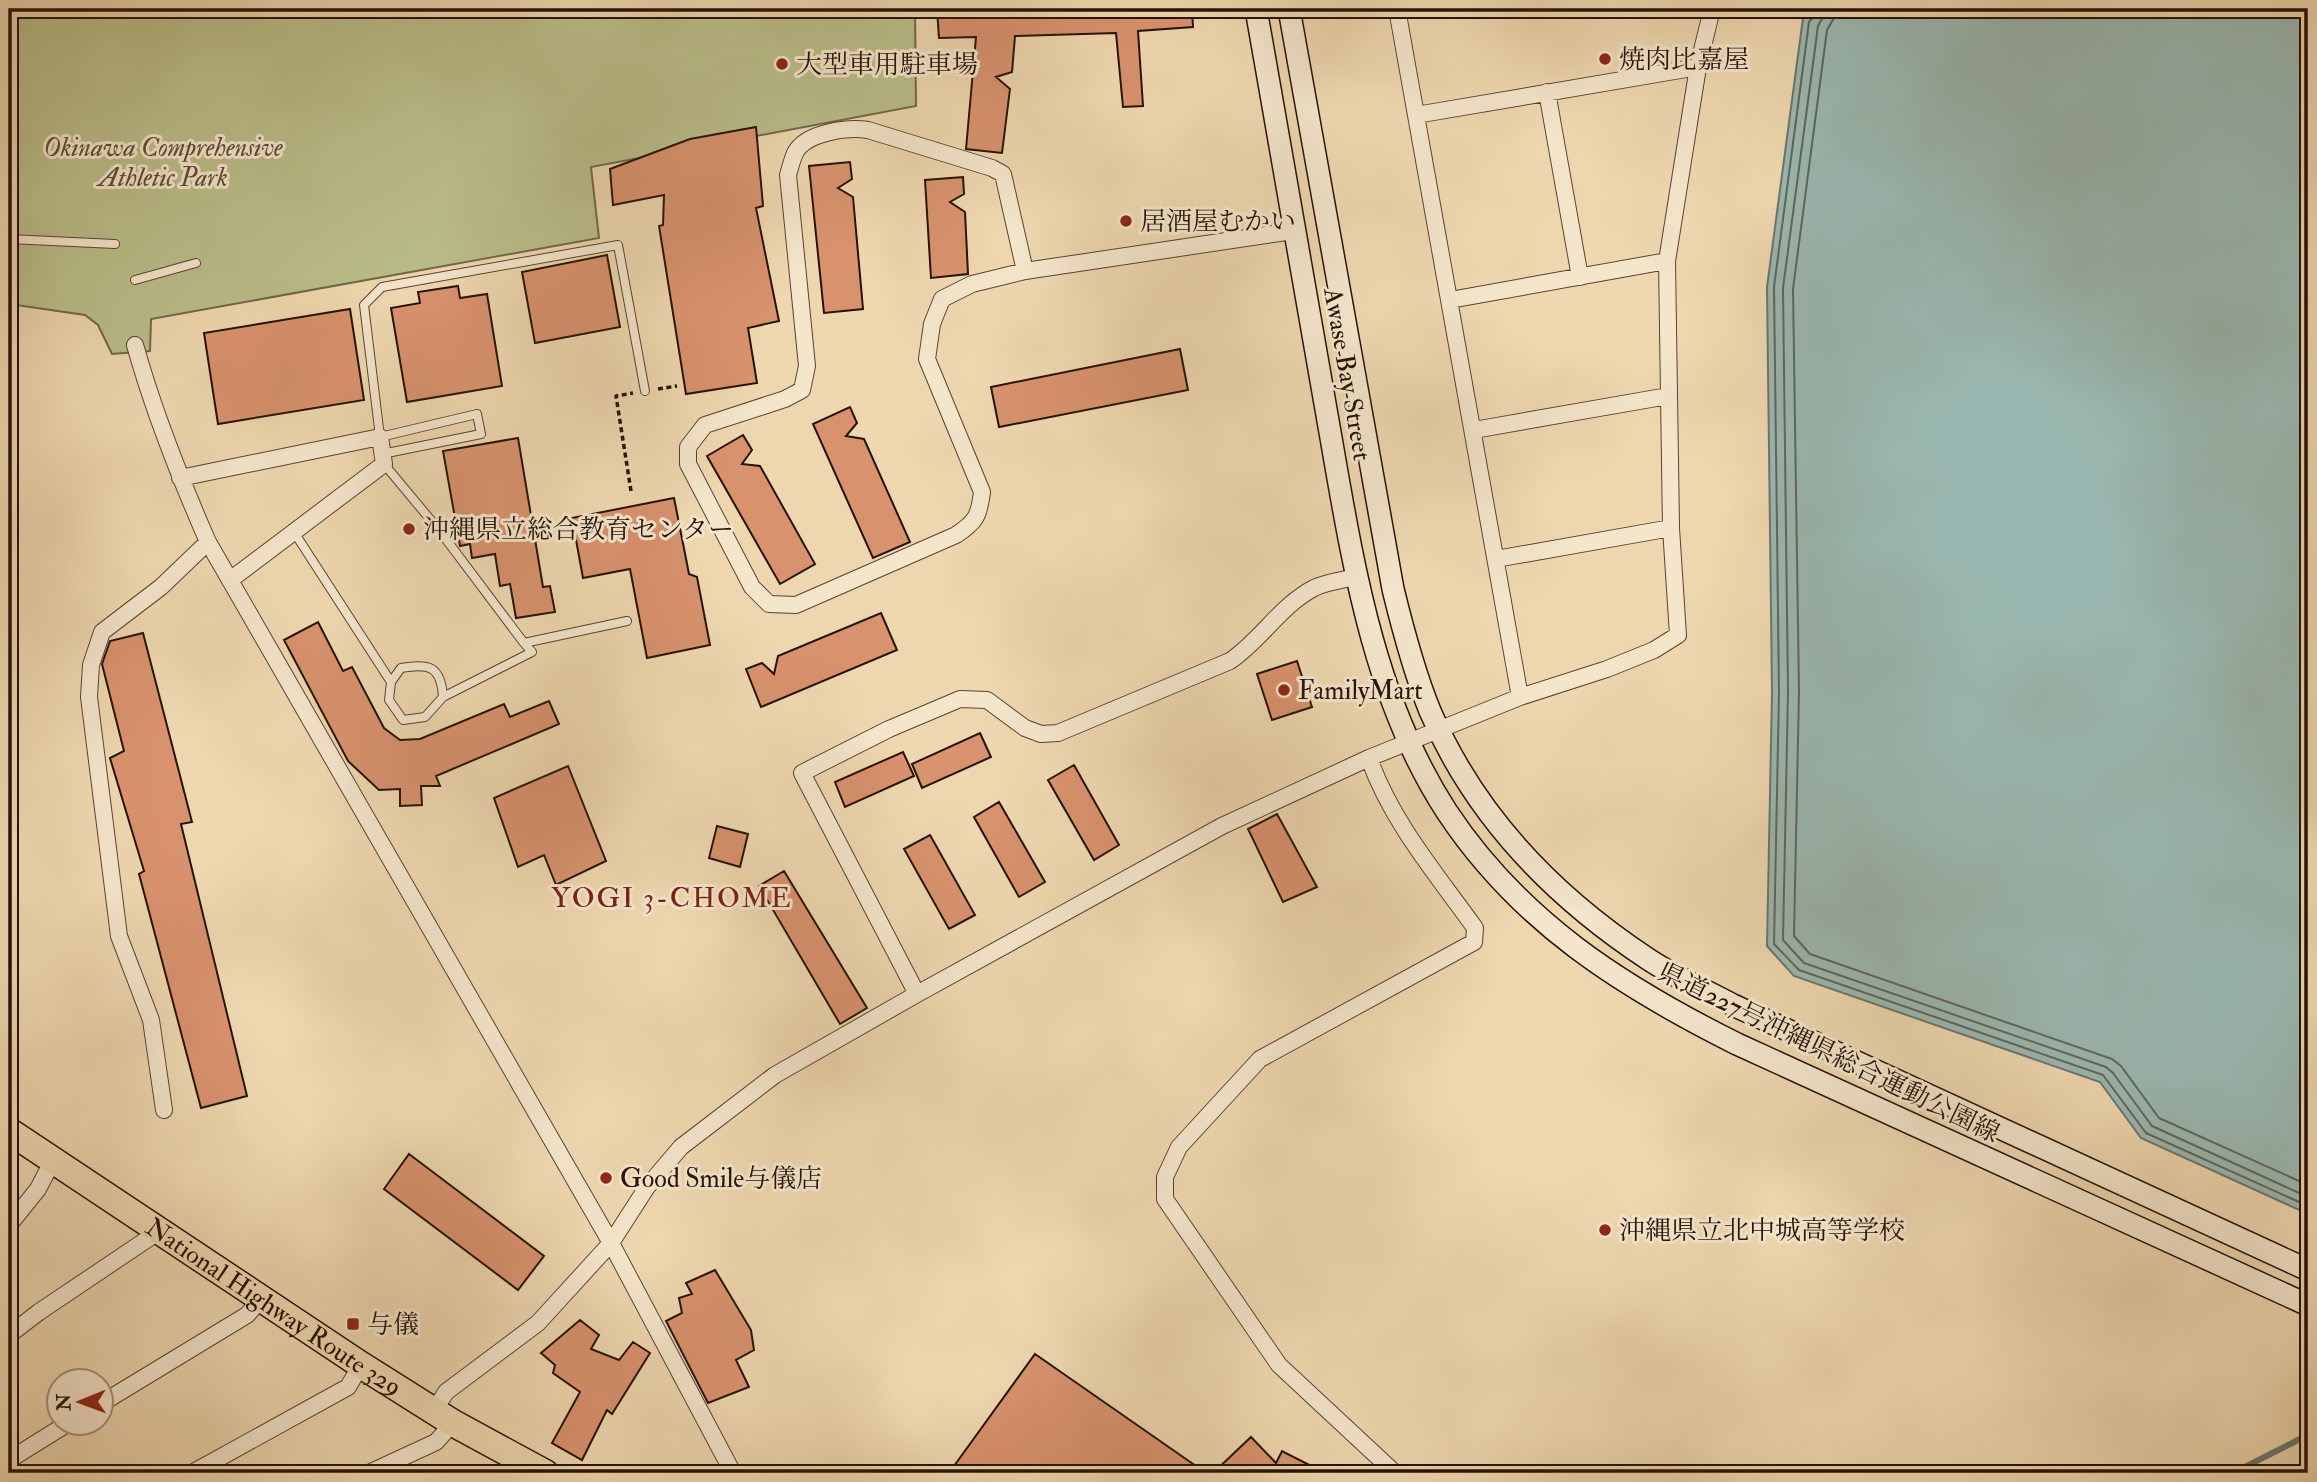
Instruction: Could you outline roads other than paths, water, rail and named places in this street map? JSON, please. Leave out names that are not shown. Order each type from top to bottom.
[{"type":"highway","name":"National Highway Route 329","points":[[9,1131],[361,1366],[444,1417],[545,1473]]},
{"type":"main road","name":"Awase Bay Street","points":[[1256,9],[1356,577],[1374,643],[1410,743]]},
{"type":"main road","name":"Awase Bay Street","points":[[1289,9],[1393,589],[1413,662],[1439,730]]},
{"type":"main road","name":"県道227号沖縄県総合運動公園線","points":[[1439,730],[1472,790],[1515,846],[1542,875],[1588,916],[1650,960],[1733,1005],[2308,1270]]},
{"type":"main road","name":"県道227号沖縄県総合運動公園線","points":[[1410,743],[1447,811],[1471,844],[1514,893],[1570,944],[1633,989],[1737,1044],[2308,1305]]},
{"type":"street","points":[[1397,9],[1520,697]]},
{"type":"street","points":[[369,1473],[436,1442],[444,1417],[446,1392],[538,1323],[611,1243],[647,1187],[681,1147],[775,1075],[1222,826],[1369,758],[1520,697],[1607,669],[1654,650],[1678,635],[1671,528],[1667,261],[1698,67],[1712,9]]},
{"type":"street","points":[[1416,115],[1698,67]]},
{"type":"street","points":[[1547,92],[1580,277]]},
{"type":"street","points":[[1025,271],[1003,174],[992,168],[852,127],[814,136],[796,150],[788,175],[807,366],[802,390],[785,399],[705,425],[688,447],[688,464],[752,587],[769,604],[796,606],[956,535],[972,525],[980,508],[982,492],[927,359],[932,324],[942,299],[972,284],[1025,271],[1293,231]]},
{"type":"street","points":[[1450,300],[1667,261]]},
{"type":"street","points":[[135,345],[150,398],[208,542],[611,1243],[733,1473]]},
{"type":"street","points":[[1474,430],[1668,396]]},
{"type":"street","points":[[180,478],[380,437],[383,459],[230,580]]},
{"type":"street","points":[[1496,559],[1671,528]]},
{"type":"street","points":[[164,1110],[151,1020],[119,936],[89,697],[91,665],[102,632],[161,587],[208,542]]},
{"type":"street","points":[[917,994],[803,773],[889,729],[960,699],[987,700],[1025,728],[1041,734],[1058,733],[1230,661],[1246,650],[1277,615],[1299,598],[1316,587],[1356,577]]},
{"type":"street","points":[[1369,758],[1375,776],[1413,841],[1475,928],[1474,942],[1260,1059],[1179,1147],[1165,1177],[1165,1199],[1279,1366],[1395,1473]]},
{"type":"street","points":[[9,1225],[37,1189],[53,1160]]},
{"type":"street","points":[[9,1335],[158,1232]]},
{"type":"street","points":[[116,1395],[247,1315],[261,1299]]},
{"type":"street","points":[[192,1473],[348,1387],[361,1366]]},
{"type":"street","points":[[9,1460],[49,1436]]},
{"type":"lane","points":[[9,239],[115,244]]},
{"type":"lane","points":[[443,697],[442,682],[434,670],[421,665],[401,668],[391,682],[389,699],[403,720],[425,717],[443,697],[532,652],[383,459],[481,434],[477,414],[380,437],[364,305],[382,287],[618,245],[645,391]]},
{"type":"lane","points":[[135,280],[196,263]]},
{"type":"lane","points":[[293,532],[391,682]]},
{"type":"lane","points":[[524,643],[627,621]]},
{"type":"water","points":[[1811,9],[2308,9],[2308,1214],[2141,1138],[2100,1082],[1794,976],[1767,946],[1772,692],[1767,287],[1803,18]]},
{"type":"waterway","points":[[2233,1473],[2308,1435]]},
{"type":"place","name":"焼肉比嘉屋","points":[[1605,59]]},
{"type":"place","name":"大型車用駐車場","points":[[782,64]]},
{"type":"place","name":"居酒屋むかい","points":[[1126,221]]},
{"type":"place","name":"沖縄県立総合教育センター","points":[[409,529]]},
{"type":"place","name":"FamilyMart","points":[[1284,690]]},
{"type":"place","name":"Good Smile与儀店","points":[[606,1178]]},
{"type":"place","name":"沖縄県立北中城高等学校","points":[[1605,1230]]},
{"type":"place","name":"与儀","points":[[353,1324]]},
{"type":"district","name":"YOGI 3-CHOME","points":[[672,897]]},
{"type":"park label","name":"Okinawa Comprehensive Athletic Park","points":[[163,162]]}]
